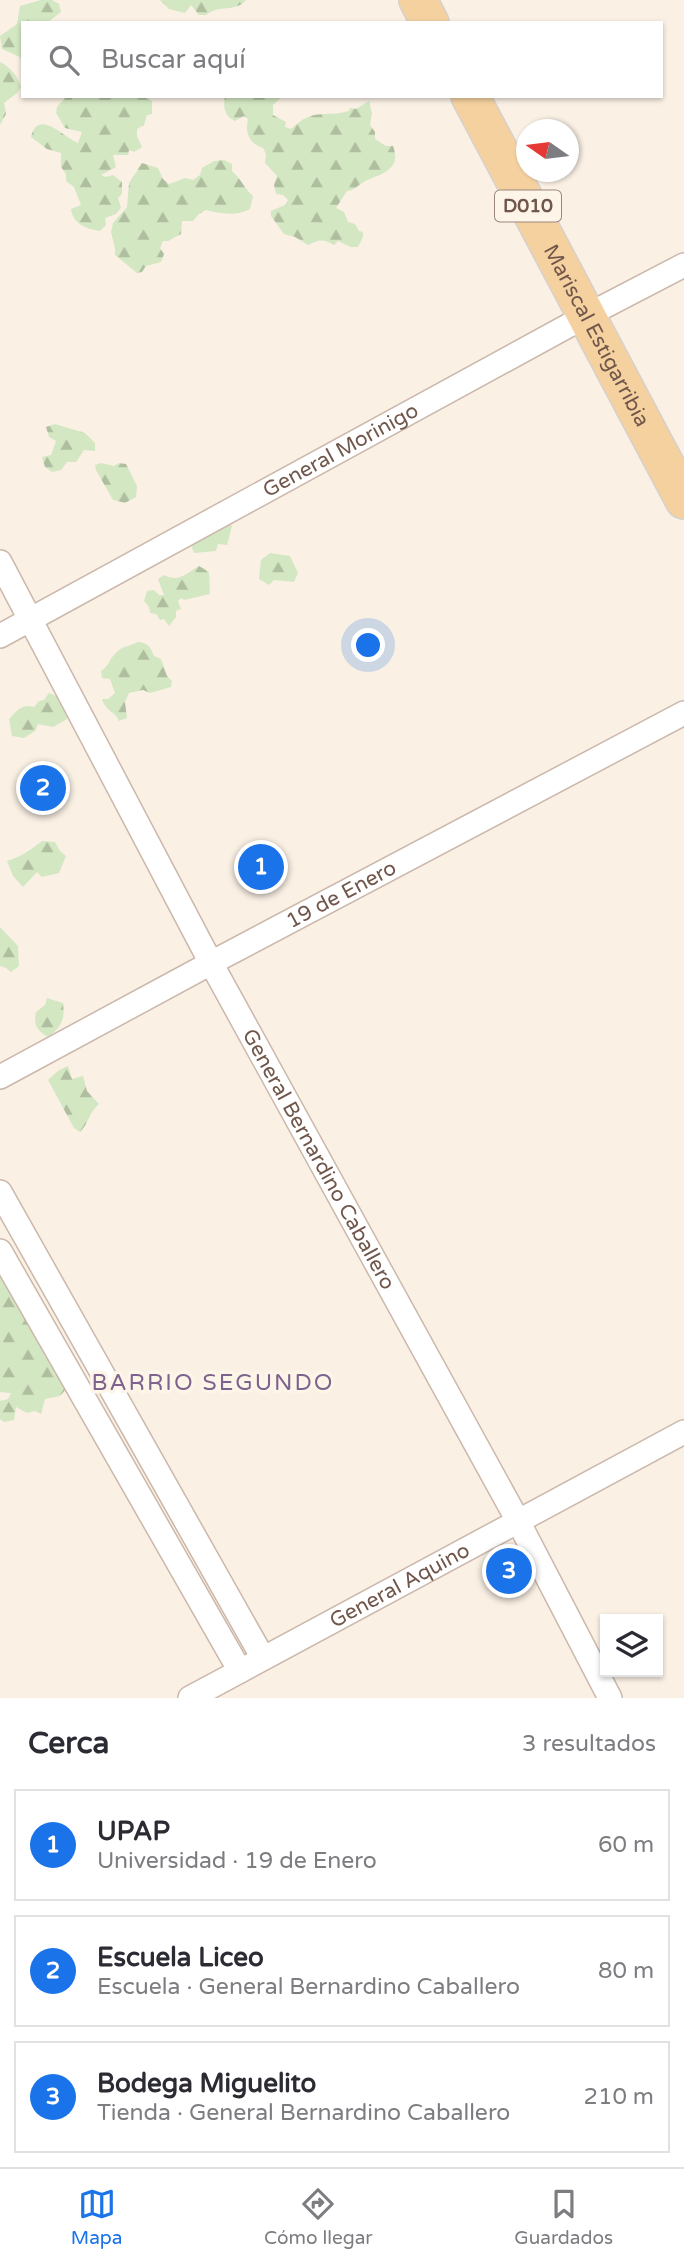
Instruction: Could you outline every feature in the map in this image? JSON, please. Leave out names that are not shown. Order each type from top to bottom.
[{"type":"main road","points":[[418,0],[429,21]]},
{"type":"main road","name":"Mariscal Estigarribia","points":[[471,98],[684,500]]},
{"type":"street","name":"General Morinigo","points":[[0,636],[684,265]]},
{"type":"street","name":"General Bernardino Caballero","points":[[0,562],[211,963],[518,1521],[610,1698]]},
{"type":"street","name":"19 de Enero","points":[[0,1077],[684,713]]},
{"type":"street","points":[[0,1192],[263,1658]]},
{"type":"street","points":[[0,1251],[240,1671]]},
{"type":"street","name":"General Aquino","points":[[190,1698],[684,1432]]},
{"type":"green space","points":[[52,0],[59,4],[61,12],[50,21],[21,21],[21,63],[20,57],[2,49],[0,36],[17,24],[20,6]]},
{"type":"green space","points":[[160,0],[246,0],[237,6],[199,15],[191,5],[185,13],[169,9]]},
{"type":"green space","points":[[0,62],[13,72],[21,87],[4,103],[6,114],[0,125]]},
{"type":"green space","points":[[65,98],[146,98],[152,101],[152,114],[147,115],[144,125],[137,129],[142,147],[134,152],[129,150],[128,155],[113,155],[116,167],[101,175],[113,175],[122,182],[122,194],[118,198],[121,208],[116,214],[105,218],[106,225],[100,231],[81,225],[72,214],[71,209],[81,205],[74,187],[66,181],[66,174],[61,167],[61,153],[47,149],[31,137],[34,129],[45,125],[78,143],[82,132],[65,128],[56,113],[57,107]]},
{"type":"green space","points":[[225,98],[281,98],[273,105],[273,115],[286,122],[285,127],[291,129],[313,115],[349,111],[350,108],[356,109],[369,101],[372,113],[370,125],[375,132],[375,139],[386,146],[393,146],[395,155],[391,167],[347,191],[336,208],[344,212],[348,222],[355,224],[359,231],[363,232],[358,247],[338,241],[334,245],[321,241],[308,245],[284,234],[271,216],[271,211],[285,205],[288,200],[283,195],[276,194],[274,185],[277,176],[265,163],[266,154],[263,148],[249,137],[248,119],[244,116],[235,121],[231,119],[224,107]]},
{"type":"green space","points":[[224,160],[232,164],[232,171],[253,196],[250,209],[228,214],[206,210],[193,221],[182,221],[181,234],[163,241],[160,248],[164,254],[161,262],[146,266],[142,272],[137,273],[115,255],[111,232],[113,223],[127,207],[129,183],[142,163],[158,168],[163,179],[169,184],[185,178],[193,180],[200,175],[202,168],[214,161]]},
{"type":"green space","points":[[55,424],[85,433],[95,443],[95,451],[84,450],[76,462],[67,462],[61,470],[52,472],[45,467],[42,457],[51,455],[56,441],[49,437],[46,427]]},
{"type":"green space","points":[[101,463],[114,466],[119,463],[126,464],[137,486],[136,497],[125,503],[113,500],[96,470],[95,465]]},
{"type":"green space","points":[[228,522],[232,526],[227,545],[218,544],[216,551],[194,553],[191,545],[195,538]]},
{"type":"green space","points":[[270,553],[290,556],[298,573],[294,582],[274,580],[269,585],[259,579],[261,560]]},
{"type":"green space","points":[[199,566],[209,572],[210,594],[184,600],[181,598],[178,601],[181,609],[176,611],[176,617],[169,626],[164,619],[160,620],[156,614],[150,613],[144,601],[147,591],[154,590],[159,595],[164,595],[158,579],[164,575],[179,578]]},
{"type":"green space","points":[[138,642],[146,644],[154,656],[161,659],[167,676],[172,681],[171,687],[150,693],[143,690],[129,693],[125,702],[127,718],[119,721],[102,699],[108,699],[115,693],[110,679],[102,678],[101,671],[123,647]]},
{"type":"green space","points":[[49,693],[57,696],[68,713],[67,719],[53,727],[38,724],[35,731],[24,738],[12,736],[9,719],[23,707],[34,707]]},
{"type":"green space","points":[[42,841],[55,842],[66,856],[59,873],[42,877],[37,872],[23,887],[13,876],[7,861]]},
{"type":"green space","points":[[0,927],[18,946],[19,966],[11,972],[0,966]]},
{"type":"green space","points":[[47,998],[63,1003],[64,1009],[57,1030],[48,1037],[39,1030],[35,1020],[36,1012],[45,1005]]},
{"type":"green space","points":[[68,1066],[72,1079],[83,1076],[87,1091],[99,1104],[80,1132],[74,1128],[48,1080]]},
{"type":"green space","points":[[0,1273],[68,1387],[60,1396],[45,1399],[41,1414],[35,1411],[27,1413],[16,1407],[14,1420],[4,1422],[0,1419],[0,1401],[8,1399],[11,1393],[0,1392]]},
{"type":"place","name":"Escuela Liceo","points":[[43,788]]},
{"type":"place","name":"UPAP","points":[[261,867]]},
{"type":"place","name":"Bodega Miguelito","points":[[509,1571]]},
{"type":"district","name":"BARRIO SEGUNDO","points":[[213,1383]]}]
